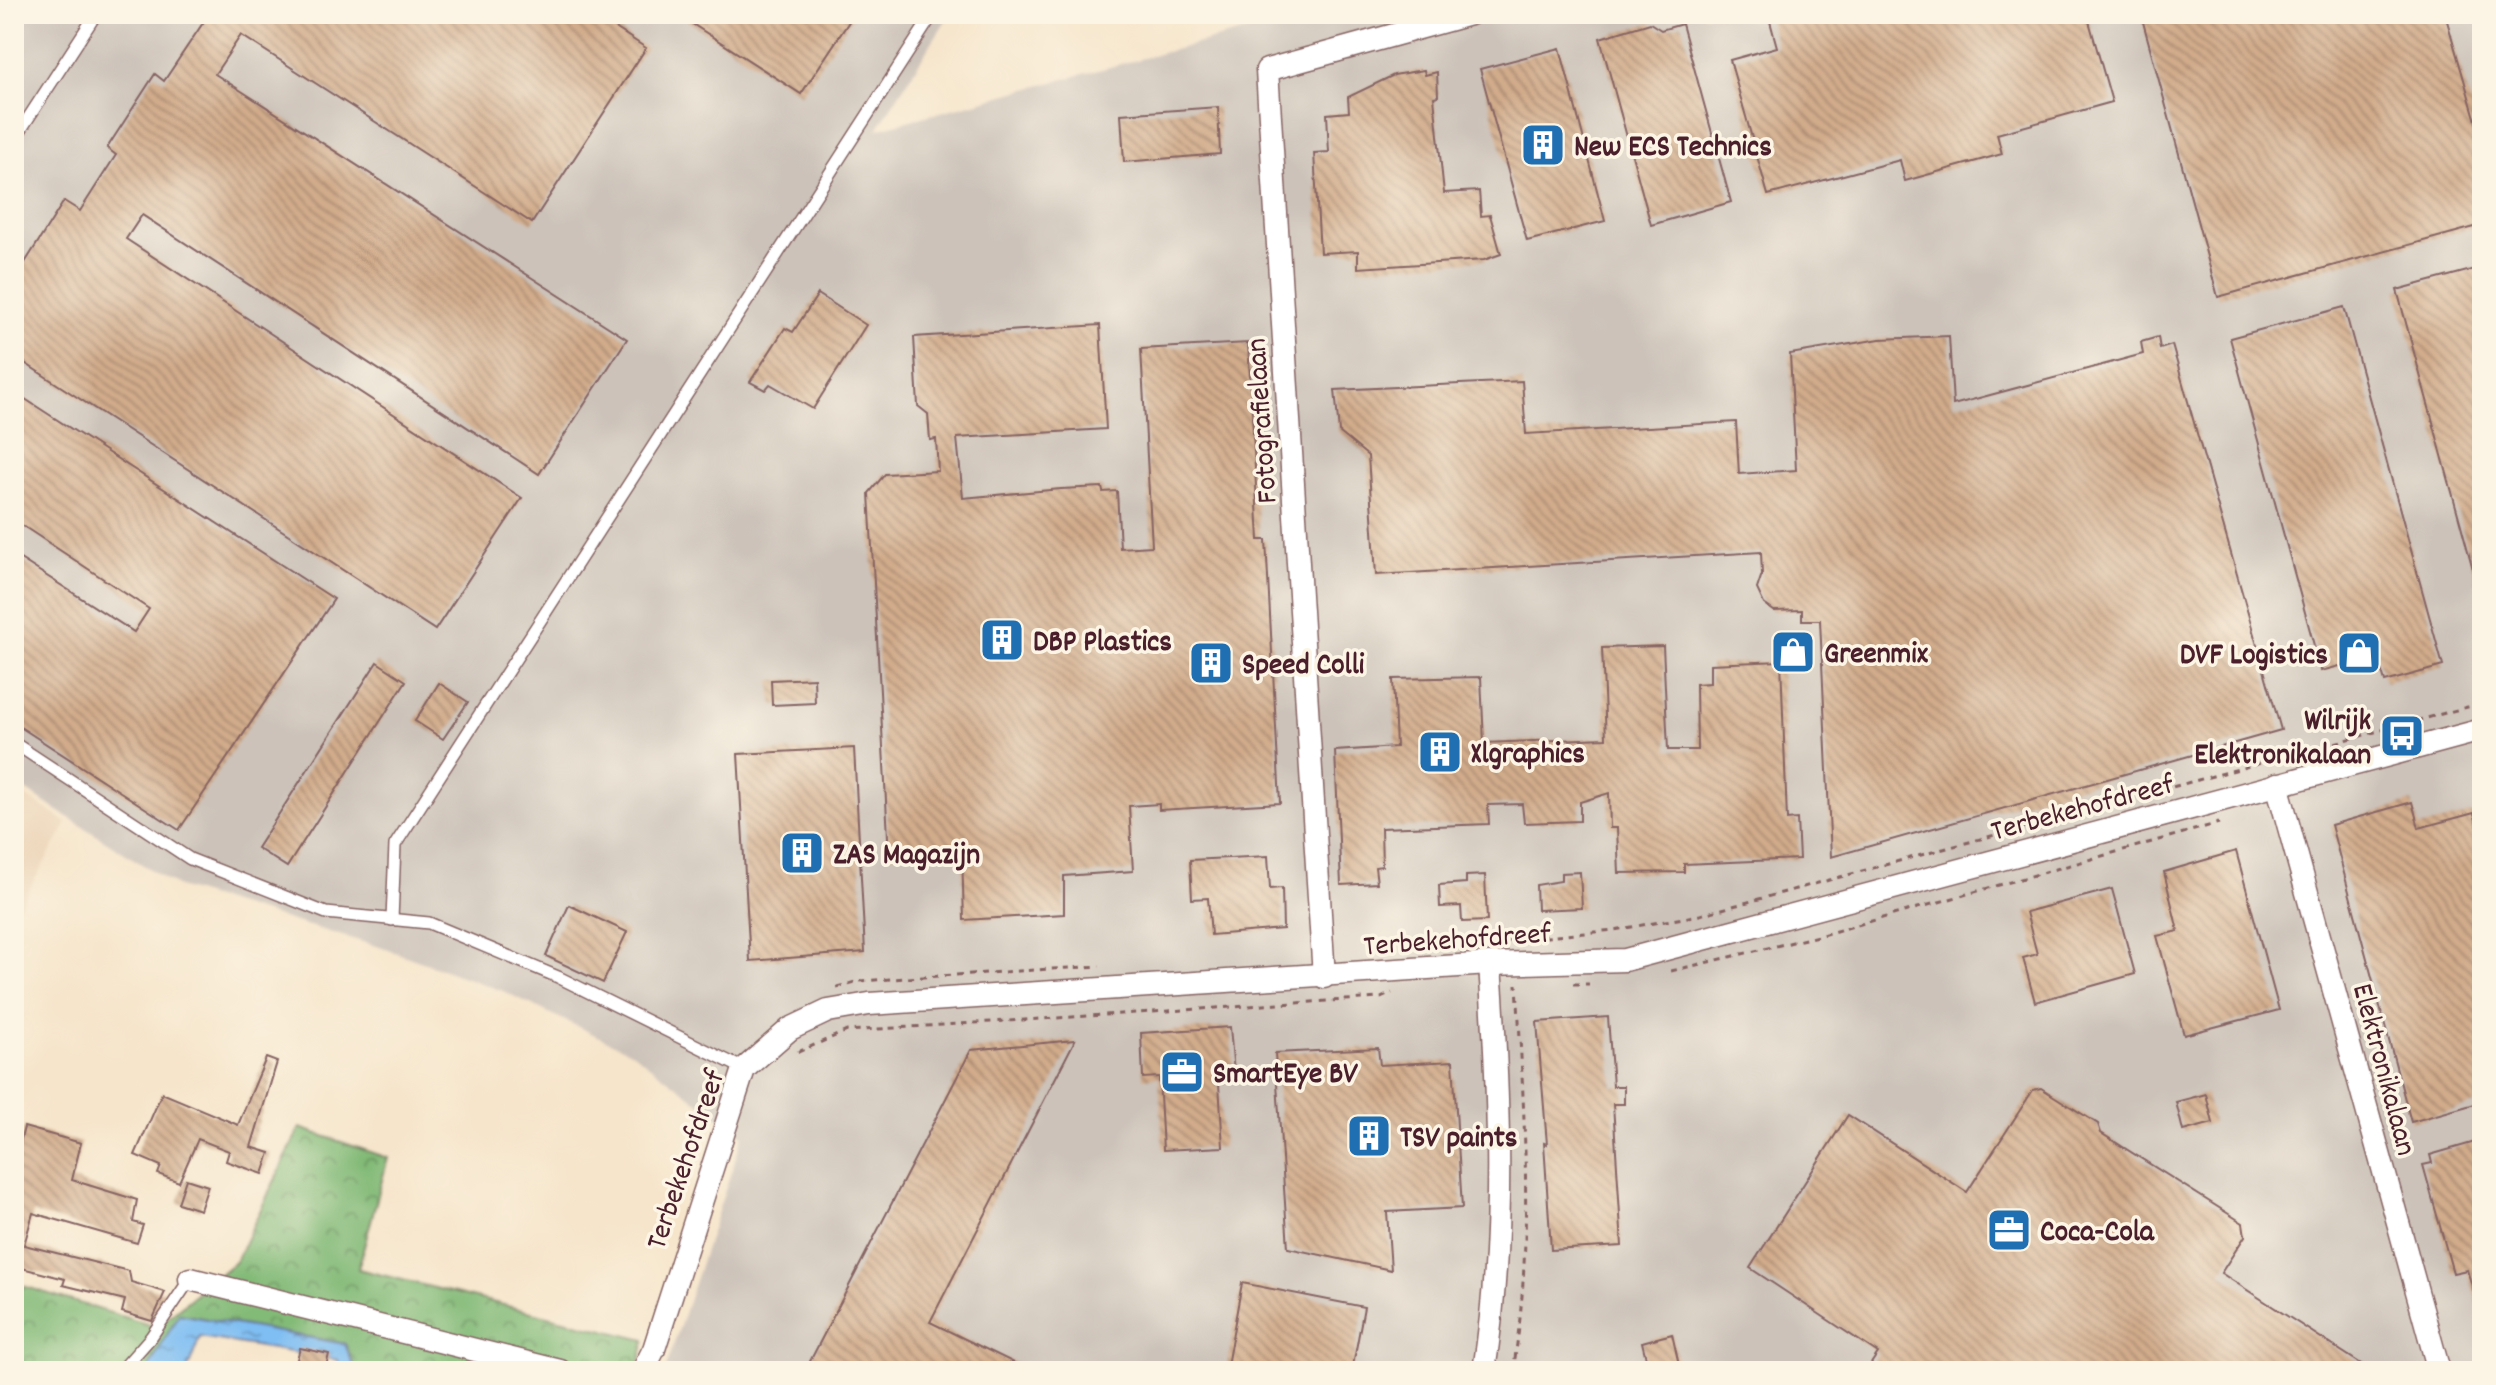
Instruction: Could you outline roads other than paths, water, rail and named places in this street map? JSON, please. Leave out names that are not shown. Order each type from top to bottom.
[{"type":"street","name":"Fotografielaan","points":[[1324,977],[1267,70],[1470,14]]},
{"type":"street","name":"Terbekehofdreef","points":[[643,1371],[654,1349],[744,1069],[790,1029],[828,1011],[869,1004],[1324,977],[1493,953],[1625,960],[2482,730]]},
{"type":"street","name":"Elektronikalaan","points":[[2277,784],[2439,1371]]},
{"type":"street","points":[[1484,1371],[1494,1303],[1501,1127],[1493,953]]},
{"type":"street","points":[[190,1279],[560,1371]]},
{"type":"lane","points":[[14,140],[96,14]]},
{"type":"lane","points":[[392,920],[395,845],[933,14]]},
{"type":"lane","points":[[14,743],[190,859],[326,913],[429,923],[558,977],[744,1069]]},
{"type":"lane","points":[[121,1371],[151,1337],[190,1279]]},
{"type":"water","points":[[179,1314],[345,1344],[356,1371],[341,1371],[338,1360],[200,1337],[187,1371],[147,1371]]},
{"type":"place","name":"New ECS Technics","points":[[1543,145]]},
{"type":"place","name":"DBP Plastics","points":[[1002,640]]},
{"type":"place","name":"Greenmix","points":[[1793,652]]},
{"type":"place","name":"DVF Logistics","points":[[2359,653]]},
{"type":"place","name":"Speed Colli","points":[[1211,663]]},
{"type":"place","name":"Wilrijk Elektronikalaan","points":[[2402,736]]},
{"type":"place","name":"Xlgraphics","points":[[1440,752]]},
{"type":"place","name":"ZAS Magazijn","points":[[802,853]]},
{"type":"place","name":"SmartEye BV","points":[[1182,1072]]},
{"type":"place","name":"TSV paints","points":[[1369,1136]]},
{"type":"place","name":"Coca-Cola","points":[[2009,1230]]}]
